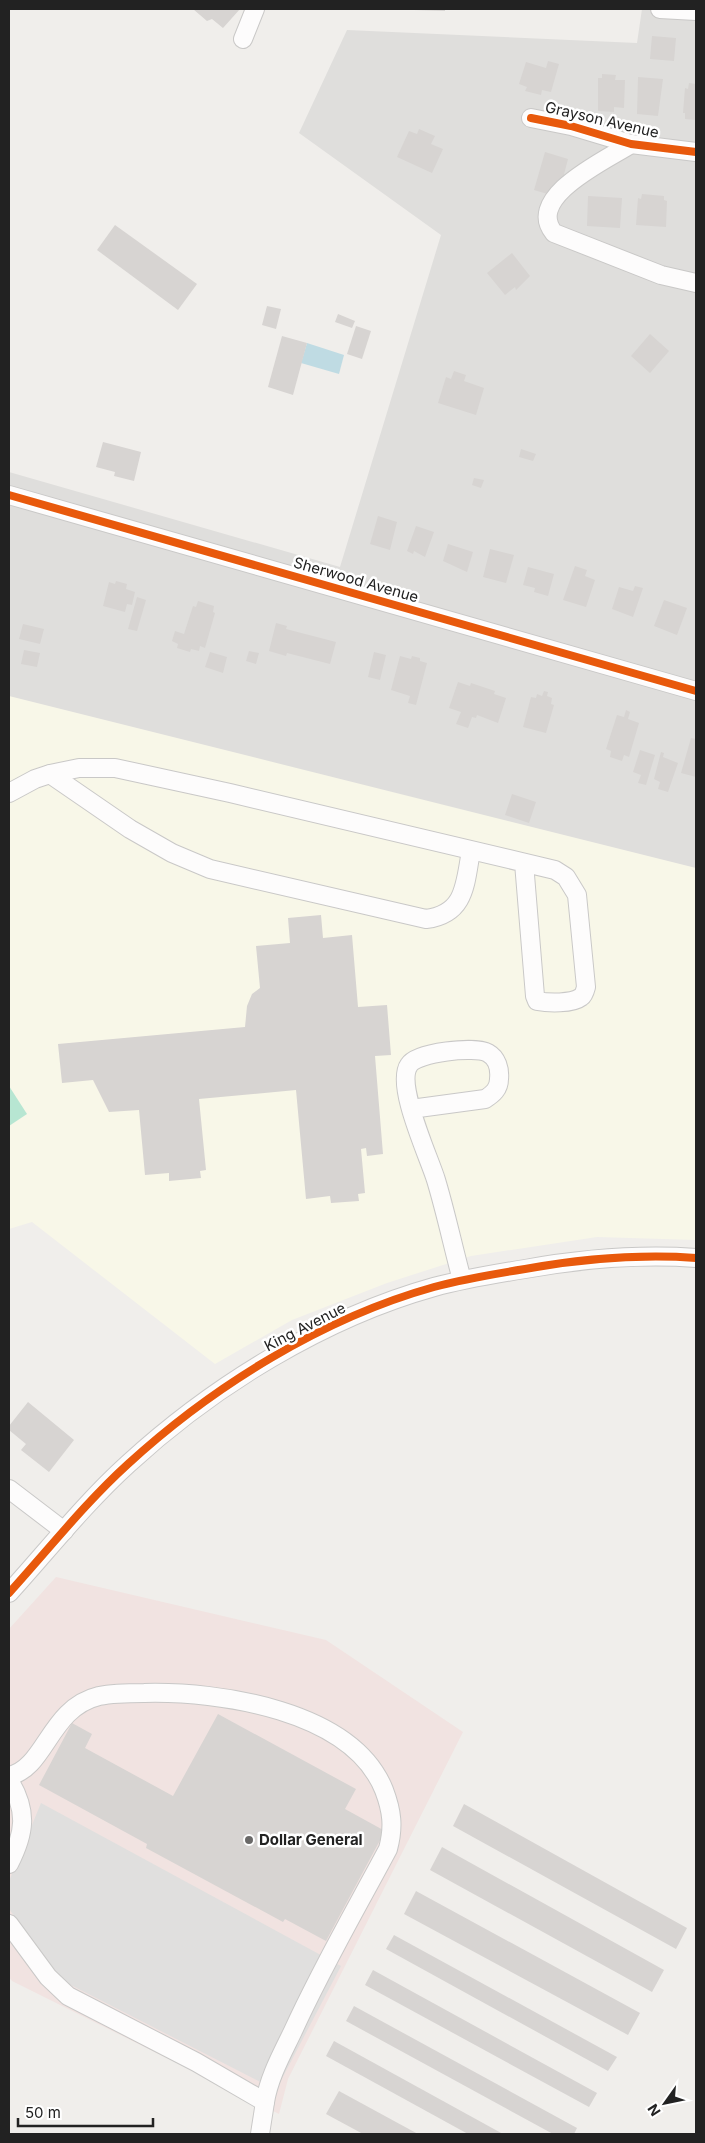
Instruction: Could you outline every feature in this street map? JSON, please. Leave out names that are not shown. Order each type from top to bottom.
[{"type":"street","points":[[243,39],[255,9]]},
{"type":"street","points":[[660,9],[696,11]]},
{"type":"street","name":"Grayson Avenue","points":[[531,118],[571,126],[631,144],[696,152]]},
{"type":"street","points":[[631,144],[590,167],[570,182],[550,206],[546,215],[548,226],[554,233],[661,275],[696,284]]},
{"type":"street","name":"Sherwood Avenue","points":[[9,496],[696,691]]},
{"type":"street","points":[[9,793],[34,779],[50,774],[79,768],[115,768],[230,793],[555,870],[566,877],[573,885],[577,895],[586,987],[584,995],[580,999],[572,1001],[537,1001],[535,996],[524,863]]},
{"type":"street","points":[[50,774],[130,829],[172,853],[210,869],[426,919],[446,914],[456,906],[462,895],[471,851]]},
{"type":"street","points":[[411,1109],[485,1099],[493,1094],[499,1084],[500,1073],[496,1061],[490,1054],[479,1049],[426,1054],[416,1058],[409,1064],[404,1076],[411,1109],[436,1180],[462,1280]]},
{"type":"street","name":"King Avenue","points":[[9,1593],[64,1531],[129,1463],[173,1425],[219,1390],[278,1355],[329,1328],[381,1305],[432,1287],[462,1280],[556,1264],[617,1258],[696,1258]]},
{"type":"street","points":[[9,1489],[64,1531]]},
{"type":"street","points":[[9,1776],[24,1770],[31,1764],[56,1725],[84,1701],[98,1696],[164,1692],[213,1695],[245,1701],[283,1712],[342,1739],[368,1763],[380,1782],[390,1805],[393,1819],[388,1849],[310,1992],[279,2060],[267,2091],[260,2134]]},
{"type":"street","points":[[9,1780],[19,1796],[22,1812],[22,1829],[9,1864]]},
{"type":"street","points":[[9,1924],[48,1977],[68,1996],[196,2062],[265,2102]]},
{"type":"shaded area","points":[[642,9],[696,9],[696,869],[9,697],[9,472],[340,567],[441,235],[299,133],[347,30],[637,43]]},
{"type":"shaded area","points":[[9,696],[696,868],[696,1240],[597,1237],[471,1256],[387,1283],[292,1320],[215,1364],[32,1222],[9,1229]]},
{"type":"shaded area","points":[[56,1577],[326,1640],[463,1732],[288,2079],[279,2114],[12,1981],[9,1977],[9,1629]]},
{"type":"shaded area","points":[[41,1803],[341,1966],[276,2090],[61,1980],[9,1909],[9,1881]]},
{"type":"green space","points":[[9,1086],[27,1114],[9,1126]]},
{"type":"water","points":[[307,343],[344,355],[339,374],[301,363]]},
{"type":"building","points":[[193,9],[240,9],[223,28],[212,19],[207,21]]},
{"type":"building","points":[[445,9],[445,11],[414,10]]},
{"type":"building","points":[[652,36],[676,38],[674,61],[650,59]]},
{"type":"building","points":[[548,61],[559,64],[551,92],[542,90],[541,95],[525,91],[527,87],[519,84],[526,62],[546,68]]},
{"type":"building","points":[[602,74],[616,75],[615,80],[625,80],[624,108],[614,107],[614,112],[598,111],[598,78],[602,78]]},
{"type":"building","points":[[638,77],[663,79],[658,116],[637,114]]},
{"type":"building","points":[[689,83],[696,84],[696,120],[685,119],[685,113],[683,113],[685,88],[688,89]]},
{"type":"building","points":[[419,129],[435,136],[431,144],[443,149],[432,173],[397,157],[409,131],[417,134]]},
{"type":"building","points":[[545,152],[568,159],[561,186],[554,184],[551,195],[534,190]]},
{"type":"building","points":[[642,194],[664,196],[664,200],[667,201],[666,227],[636,225],[638,198],[641,199]]},
{"type":"building","points":[[588,196],[622,198],[620,228],[587,226]]},
{"type":"building","points":[[115,225],[197,284],[178,310],[97,250]]},
{"type":"building","points":[[512,253],[530,276],[516,290],[515,287],[505,295],[487,273]]},
{"type":"building","points":[[267,306],[281,309],[276,329],[262,325]]},
{"type":"building","points":[[338,314],[355,321],[352,328],[335,322]]},
{"type":"building","points":[[356,326],[371,331],[362,359],[347,354]]},
{"type":"building","points":[[650,334],[669,351],[650,373],[631,356]]},
{"type":"building","points":[[282,336],[307,343],[293,395],[268,387]]},
{"type":"building","points":[[454,371],[466,375],[464,381],[484,388],[476,415],[438,403],[446,377],[451,379]]},
{"type":"building","points":[[103,442],[141,452],[134,481],[114,476],[115,472],[96,467]]},
{"type":"building","points":[[521,449],[536,454],[533,461],[519,457]]},
{"type":"building","points":[[474,478],[484,480],[481,488],[472,485]]},
{"type":"building","points":[[378,516],[397,522],[390,550],[370,544]]},
{"type":"building","points":[[416,526],[434,532],[425,557],[414,551],[413,554],[407,551]]},
{"type":"building","points":[[448,544],[473,552],[467,572],[443,561]]},
{"type":"building","points":[[490,549],[514,555],[506,583],[483,577]]},
{"type":"building","points":[[575,566],[587,570],[585,576],[595,580],[586,607],[563,600]]},
{"type":"building","points":[[528,567],[554,574],[548,596],[534,592],[535,588],[523,585]]},
{"type":"building","points":[[116,581],[127,584],[126,589],[135,592],[132,605],[127,604],[125,612],[103,606],[109,582],[115,584]]},
{"type":"building","points":[[635,586],[643,588],[633,617],[612,609],[619,587],[633,591]]},
{"type":"building","points":[[137,597],[146,600],[137,631],[128,629]]},
{"type":"building","points":[[664,600],[687,608],[677,635],[654,626]]},
{"type":"building","points":[[198,601],[214,606],[213,612],[215,613],[205,648],[200,646],[199,651],[191,649],[190,652],[177,648],[178,644],[172,641],[175,631],[184,634],[193,606],[196,607]]},
{"type":"building","points":[[276,623],[287,626],[286,629],[336,642],[330,664],[287,653],[286,656],[269,651]]},
{"type":"building","points":[[23,624],[44,629],[40,644],[19,639]]},
{"type":"building","points":[[24,650],[40,653],[37,667],[21,664]]},
{"type":"building","points":[[249,651],[259,653],[256,664],[246,661]]},
{"type":"building","points":[[210,652],[227,657],[223,673],[205,667]]},
{"type":"building","points":[[374,652],[386,655],[380,680],[368,677]]},
{"type":"building","points":[[400,656],[411,659],[412,656],[420,658],[420,661],[427,663],[416,705],[408,703],[410,696],[391,690]]},
{"type":"building","points":[[458,682],[470,686],[471,683],[495,691],[494,694],[506,698],[498,723],[477,715],[476,718],[472,717],[468,728],[456,724],[461,712],[449,708]]},
{"type":"building","points":[[544,691],[548,692],[547,696],[552,698],[551,704],[554,705],[546,733],[523,727],[531,697],[536,698],[537,694],[542,696]]},
{"type":"building","points":[[626,710],[630,712],[628,719],[639,723],[629,757],[624,755],[622,761],[610,757],[611,751],[606,749],[617,715],[624,717]]},
{"type":"building","points":[[691,738],[696,739],[696,777],[681,773]]},
{"type":"building","points":[[640,750],[655,755],[646,785],[638,783],[641,775],[633,772]]},
{"type":"building","points":[[661,752],[664,753],[663,757],[678,763],[668,792],[658,789],[660,782],[654,779]]},
{"type":"building","points":[[512,794],[536,802],[529,823],[505,815]]},
{"type":"building","points":[[321,915],[323,938],[352,935],[358,1007],[387,1005],[391,1055],[375,1056],[383,1154],[367,1156],[366,1148],[361,1149],[365,1193],[358,1194],[359,1201],[331,1203],[330,1196],[306,1199],[296,1090],[199,1099],[206,1170],[200,1171],[201,1178],[169,1181],[169,1173],[145,1175],[139,1110],[109,1112],[93,1080],[62,1083],[58,1044],[245,1027],[247,1006],[252,994],[260,988],[256,946],[290,943],[288,918]]},
{"type":"building","points":[[28,1402],[74,1440],[49,1472],[21,1450],[26,1444],[9,1430],[9,1426]]},
{"type":"building","points":[[218,1714],[356,1789],[345,1809],[385,1831],[326,1941],[285,1919],[283,1922],[146,1848],[147,1844],[39,1785],[72,1723],[92,1734],[85,1748],[173,1796]]},
{"type":"building","points":[[464,1804],[687,1928],[676,1949],[453,1826]]},
{"type":"building","points":[[442,1847],[664,1970],[652,1992],[430,1870]]},
{"type":"building","points":[[416,1891],[640,2013],[628,2035],[404,1914]]},
{"type":"building","points":[[394,1935],[617,2057],[608,2071],[386,1949]]},
{"type":"building","points":[[373,1970],[597,2093],[589,2107],[365,1985]]},
{"type":"building","points":[[354,2006],[577,2128],[574,2134],[553,2134],[346,2021]]},
{"type":"building","points":[[334,2041],[503,2134],[468,2134],[326,2056]]},
{"type":"building","points":[[339,2091],[418,2134],[363,2134],[326,2114]]},
{"type":"cycle path","points":[[531,118],[571,126],[631,144],[696,152]]},
{"type":"cycle path","points":[[9,495],[696,691]]},
{"type":"cycle path","points":[[9,1593],[112,1479],[161,1435],[233,1382],[311,1336],[392,1300],[468,1279],[546,1265],[589,1260],[632,1257],[696,1258]]},
{"type":"place","name":"Dollar General","points":[[249,1840]]}]
